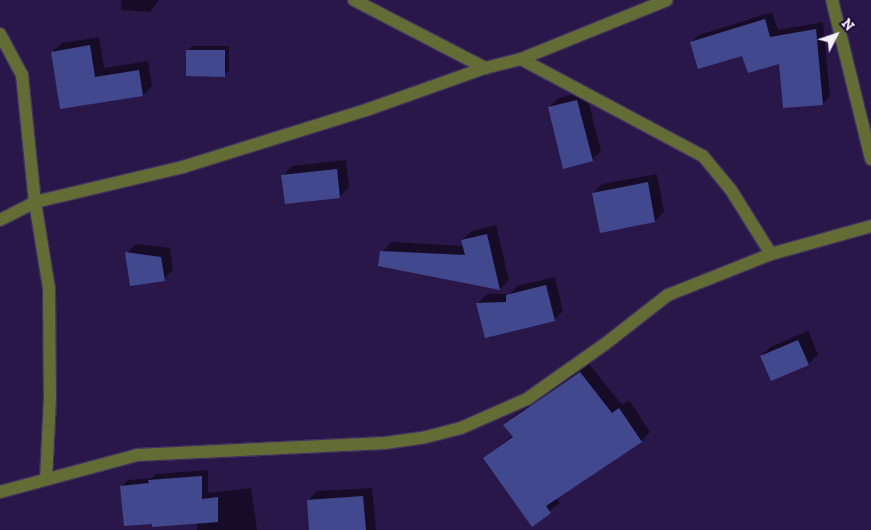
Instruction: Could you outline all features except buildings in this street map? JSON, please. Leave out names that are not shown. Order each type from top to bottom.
[{"type":"street","points":[[354,0],[485,68]]},
{"type":"street","points":[[0,220],[35,202],[183,167],[369,109],[485,68],[520,59],[667,0]]},
{"type":"street","points":[[832,0],[871,159]]},
{"type":"street","points":[[0,34],[22,75],[35,202],[49,288],[50,398],[46,479]]},
{"type":"street","points":[[520,59],[703,156],[731,190],[771,254]]},
{"type":"street","points":[[0,492],[137,455],[385,443],[422,438],[461,428],[527,399],[605,344],[668,295],[771,254],[871,226]]}]
